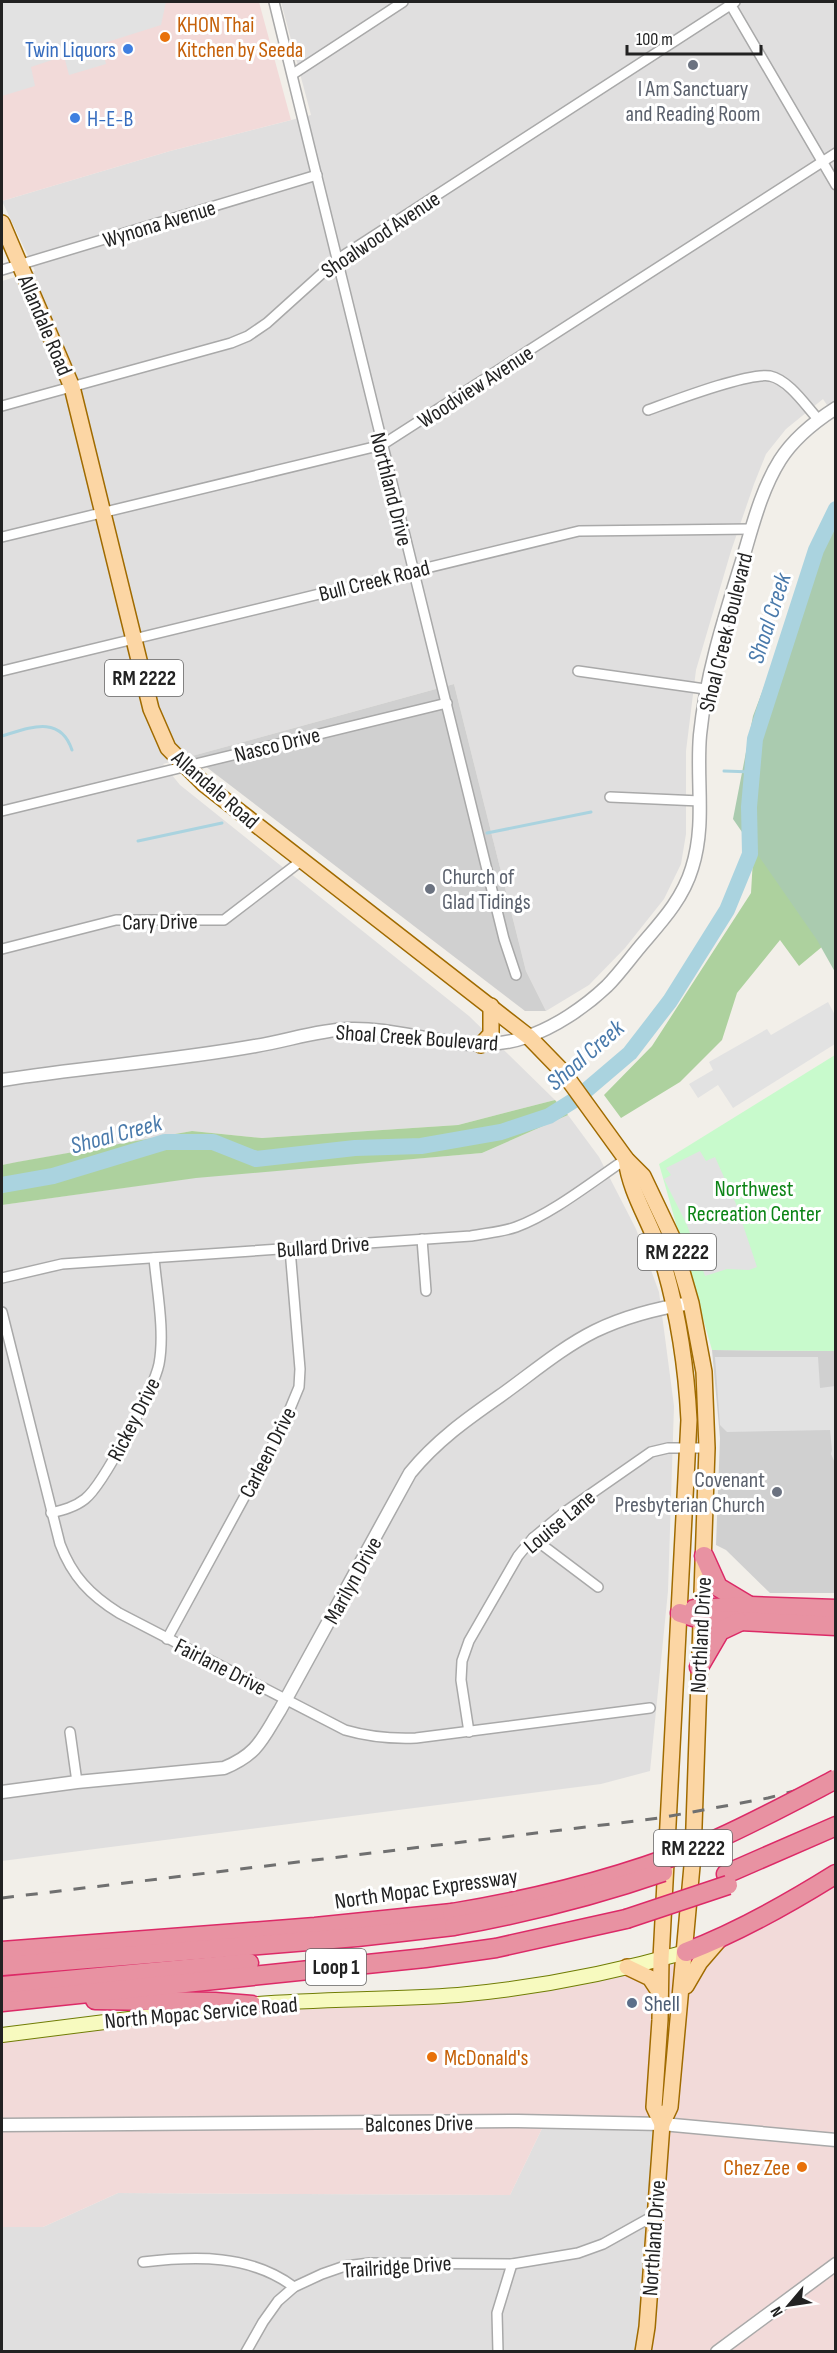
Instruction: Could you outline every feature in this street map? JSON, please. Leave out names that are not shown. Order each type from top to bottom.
[{"type":"highway","points":[[704,1556],[718,1587],[745,1614],[836,1626]]},
{"type":"highway","points":[[680,1612],[745,1614],[836,1609]]},
{"type":"highway","points":[[699,1666],[720,1631],[745,1614]]},
{"type":"highway","points":[[788,1804],[836,1767]]},
{"type":"highway","name":"North Mopac Expressway","points":[[2,1951],[453,1919],[638,1868],[715,1839],[836,1779]]},
{"type":"highway","points":[[2,1965],[357,1937],[453,1919],[560,1904],[679,1867],[759,1833],[836,1792]]},
{"type":"highway","points":[[727,1879],[836,1826]]},
{"type":"highway","name":"Loop 1","points":[[2,2002],[424,1958],[531,1941],[727,1879],[836,1838]]},
{"type":"highway","points":[[686,1952],[721,1938],[797,1898],[836,1874]]},
{"type":"highway","points":[[5,1986],[418,1948],[530,1931],[625,1913]]},
{"type":"highway","points":[[42,1998],[252,2005]]},
{"type":"main road","name":"Allandale Road","points":[[2,223],[72,387],[151,710],[168,748],[185,767],[302,861],[529,1036]]},
{"type":"main road","points":[[481,1045],[491,1034],[491,1006]]},
{"type":"main road","name":"Northland Drive","points":[[529,1036],[562,1072],[593,1111],[626,1159],[643,1176],[672,1237],[691,1303],[704,1372],[708,1448],[700,1613],[693,1855],[686,1952],[670,2107],[662,2124],[643,2352]]},
{"type":"main road","name":"Northland Drive","points":[[626,1159],[628,1180],[654,1234],[674,1305],[686,1367],[689,1420],[654,2107],[662,2124]]},
{"type":"main road","points":[[682,1994],[701,1960],[721,1938]]},
{"type":"main road","name":"North Mopac Service Road","points":[[2,2035],[168,2013],[252,2005],[457,1995],[541,1984],[627,1967],[686,1952]]},
{"type":"main road","points":[[627,1967],[650,1978],[660,1993]]},
{"type":"main road","name":"RM 2222","points":[[634,2352],[648,2311]]},
{"type":"street","name":"Northland Drive","points":[[274,2],[412,571],[447,703],[504,939],[516,975]]},
{"type":"street","points":[[293,74],[403,2]]},
{"type":"street","points":[[732,2],[836,185]]},
{"type":"street","name":"Shoalwood Avenue","points":[[2,406],[209,350],[248,336],[267,323],[338,259],[732,2]]},
{"type":"street","name":"Woodview Avenue","points":[[2,537],[382,445],[836,153]]},
{"type":"street","name":"Wynona Avenue","points":[[2,270],[317,175]]},
{"type":"street","points":[[648,410],[748,377],[771,376],[786,386],[818,419]]},
{"type":"street","name":"Shoal Creek Boulevard","points":[[2,1080],[255,1046],[324,1031],[346,1029],[368,1029],[481,1045],[512,1042],[529,1036],[578,1009],[606,987],[667,915],[679,898],[692,871],[700,837],[700,739],[705,689],[752,529],[767,485],[780,460],[800,435],[818,419],[836,408]]},
{"type":"street","name":"Bull Creek Road","points":[[2,671],[579,531],[752,529]]},
{"type":"street","points":[[579,671],[705,689]]},
{"type":"street","name":"Nasco Drive","points":[[2,811],[447,703]]},
{"type":"street","points":[[610,797],[700,801]]},
{"type":"street","name":"Cary Drive","points":[[2,949],[116,921],[224,920],[302,861]]},
{"type":"street","name":"Bullard Drive","points":[[2,1278],[62,1264],[471,1236],[516,1227],[539,1216],[626,1159]]},
{"type":"street","points":[[423,1239],[426,1292]]},
{"type":"street","name":"Carleen Drive","points":[[167,1639],[282,1428],[298,1386],[300,1369],[290,1249]]},
{"type":"street","name":"Rickey Drive","points":[[51,1513],[75,1506],[98,1486],[154,1382],[159,1362],[160,1340],[154,1258]]},
{"type":"street","name":"Marilyn Drive","points":[[2,1792],[77,1782],[224,1768],[243,1760],[257,1747],[286,1699],[410,1473],[426,1452],[448,1433],[594,1332],[628,1318],[674,1305],[691,1303]]},
{"type":"street","name":"Fairlane Drive","points":[[2,1312],[51,1513],[68,1565],[97,1600],[167,1639],[345,1730],[367,1736],[390,1739],[416,1738],[650,1708]]},
{"type":"street","name":"Louise Lane","points":[[469,1732],[461,1680],[462,1661],[469,1641],[506,1574],[533,1538],[562,1514],[643,1456],[668,1448],[708,1448]]},
{"type":"street","points":[[533,1538],[598,1587]]},
{"type":"street","points":[[70,1732],[77,1782]]},
{"type":"street","name":"Balcones Drive","points":[[2,2125],[518,2121],[662,2124],[836,2140]]},
{"type":"street","name":"Trailridge Drive","points":[[246,2352],[278,2301],[294,2287],[345,2266],[370,2263],[512,2264],[578,2253],[603,2244],[655,2215]]},
{"type":"street","points":[[143,2262],[183,2258],[217,2259],[255,2266],[278,2275],[294,2287]]},
{"type":"street","points":[[498,2352],[497,2313],[512,2264]]},
{"type":"street","points":[[717,2352],[836,2264]]},
{"type":"shaded area","points":[[2,2],[259,2],[291,120],[170,151],[2,201]]},
{"type":"shaded area","points":[[2,2],[166,2],[161,25],[101,44],[106,64],[69,75],[64,56],[31,67],[35,86],[2,96]]},
{"type":"shaded area","points":[[281,2],[835,2],[835,417],[823,399],[786,429],[766,454],[754,484],[731,551],[696,670],[686,751],[686,834],[681,864],[664,899],[625,948],[589,985],[546,1011],[526,971],[454,684],[163,764],[180,785],[469,1016],[555,1100],[458,1125],[262,1138],[192,1131],[2,1165],[2,281],[35,271],[2,201],[170,151],[311,115]]},
{"type":"shaded area","points":[[454,684],[526,971],[546,1011],[525,1011],[192,756]]},
{"type":"shaded area","points":[[828,1002],[835,1015],[835,1044],[733,1108],[718,1085],[698,1098],[689,1084],[713,1070],[709,1062],[767,1029],[771,1035]]},
{"type":"shaded area","points":[[568,1115],[599,1157],[636,1229],[659,1292],[674,1406],[668,1591],[650,1771],[601,1784],[2,1861],[2,1205],[198,1177],[482,1153]]},
{"type":"shaded area","points":[[700,1151],[706,1161],[715,1157],[736,1204],[757,1267],[749,1270],[727,1269],[705,1276],[687,1225],[664,1179],[671,1175],[666,1168]]},
{"type":"shaded area","name":"Covenant Presbyterian Church","points":[[712,1350],[835,1351],[835,1593],[770,1593],[726,1550],[716,1545],[720,1438]]},
{"type":"shaded area","points":[[715,1357],[818,1357],[820,1388],[835,1386],[835,1463],[831,1454],[830,1430],[727,1432],[720,1425]]},
{"type":"shaded area","points":[[835,1884],[835,2351],[652,2351],[658,2307],[670,2122],[548,2116],[510,2195],[118,2193],[43,2227],[2,2227],[2,2040],[206,2014],[514,1995],[648,1969]]},
{"type":"shaded area","points":[[548,2116],[670,2122],[658,2307],[652,2351],[2,2351],[2,2227],[43,2227],[118,2193],[510,2195]]},
{"type":"green space","points":[[835,509],[835,972],[817,940],[733,819],[753,716],[816,550]]},
{"type":"green space","points":[[758,773],[835,936],[799,966],[780,940],[737,993],[722,1040],[680,1082],[621,1118],[604,1095],[652,1046],[751,893]]},
{"type":"green space","name":"Northwest Recreation Center","points":[[835,1055],[835,1351],[712,1350],[659,1164]]},
{"type":"green space","points":[[555,1100],[568,1115],[482,1153],[196,1178],[2,1205],[2,1165],[17,1162],[192,1131],[262,1138],[458,1125]]},
{"type":"waterway","name":"Shoal Creek","points":[[2,1185],[53,1176],[165,1142],[213,1142],[256,1159],[355,1148],[421,1146],[501,1132],[549,1116],[576,1099],[630,1053],[670,1001],[727,910],[750,854],[749,807],[755,739],[816,550],[836,509]]},
{"type":"waterway","points":[[2,736],[43,726],[60,732],[67,739],[72,750]]},
{"type":"waterway","points":[[724,771],[752,772]]},
{"type":"waterway","points":[[487,833],[591,812]]},
{"type":"waterway","points":[[138,841],[222,823]]},
{"type":"railway","points":[[2,1898],[660,1818],[768,1798],[836,1780]]},
{"type":"place","name":"KHON Thai Kitchen by Seeda","points":[[165,37]]},
{"type":"place","name":"Twin Liquors","points":[[128,49]]},
{"type":"place","name":"I Am Sanctuary and Reading Room","points":[[693,65]]},
{"type":"place","name":"H-E-B","points":[[75,118]]},
{"type":"place","name":"Church of Glad Tidings","points":[[430,889]]},
{"type":"place","name":"Covenant Presbyterian Church","points":[[777,1492]]},
{"type":"place","name":"Shell","points":[[632,2003]]},
{"type":"place","name":"McDonald's","points":[[432,2057]]},
{"type":"place","name":"Chez Zee","points":[[802,2167]]}]
